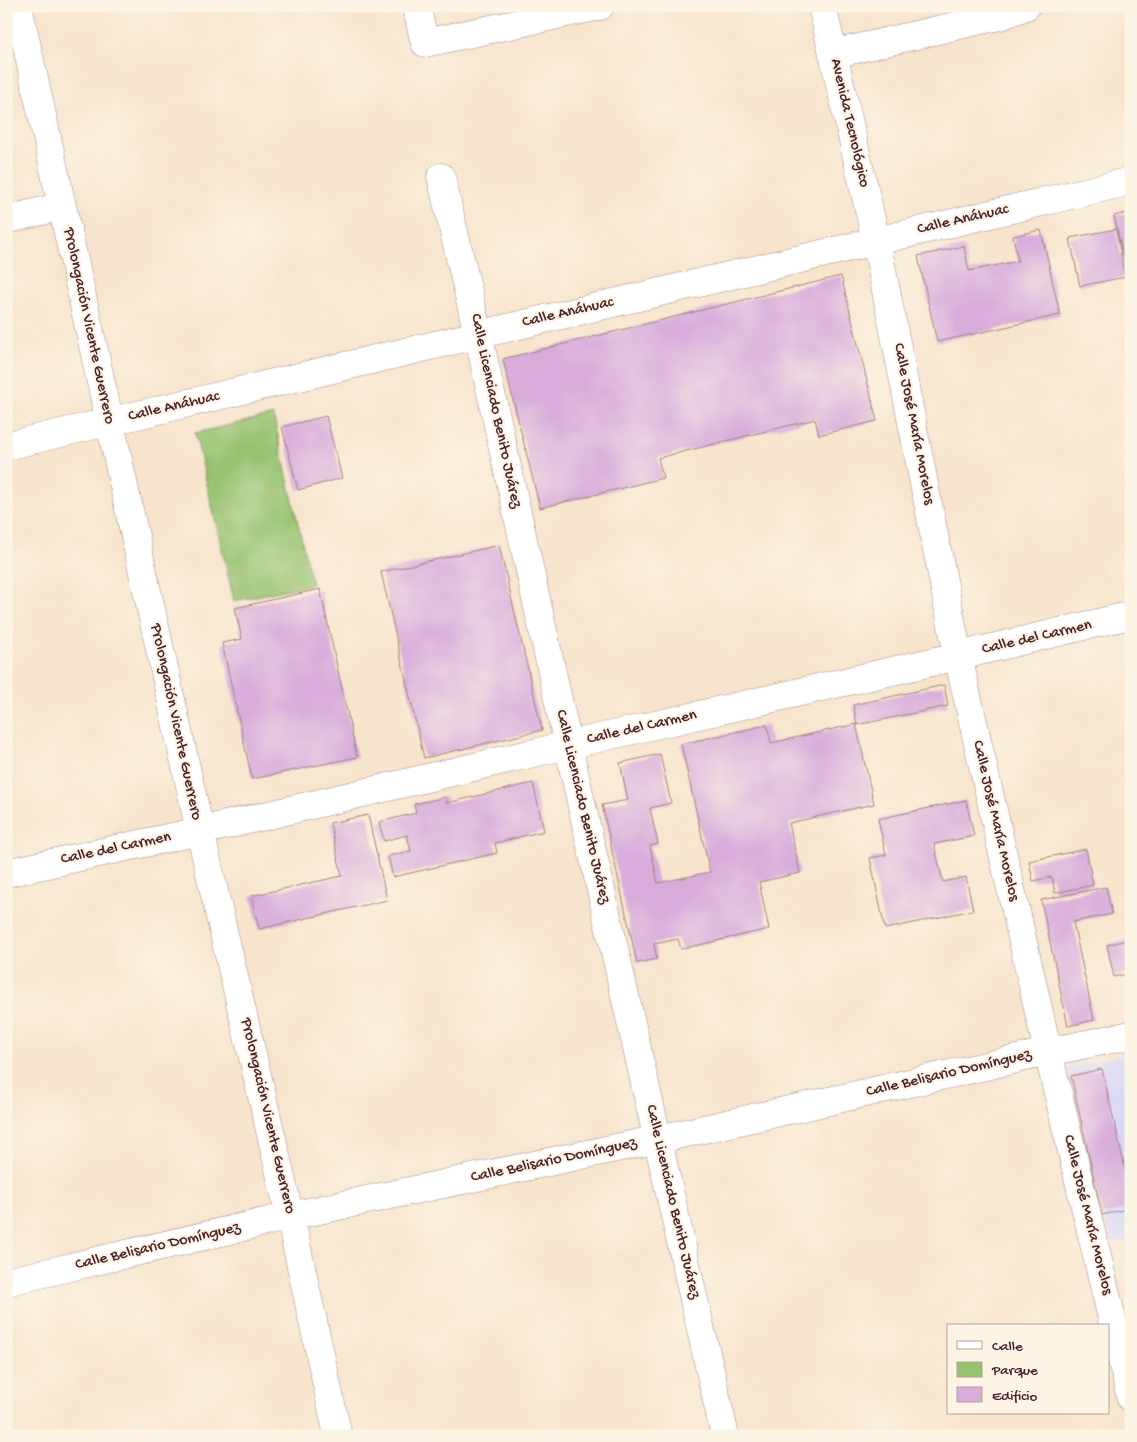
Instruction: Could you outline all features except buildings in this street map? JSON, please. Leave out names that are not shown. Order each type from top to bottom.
[{"type":"street","name":"Prolongación Vicente Guerrero","points":[[18,6],[200,831],[290,1216],[338,1436]]},
{"type":"street","points":[[416,6],[425,43],[600,6]]},
{"type":"street","points":[[833,54],[1003,15],[1026,6]]},
{"type":"street","name":"Avenida Tecnológico","points":[[828,8],[833,54],[876,240]]},
{"type":"street","name":"Calle Licenciado Benito Juárez","points":[[442,177],[568,745],[725,1436]]},
{"type":"street","name":"Calle Anáhuac","points":[[6,446],[1131,181]]},
{"type":"street","points":[[6,220],[62,206]]},
{"type":"street","name":"Calle José María Morelos","points":[[876,240],[958,656],[1048,1052],[1131,1398]]},
{"type":"street","name":"Calle del Carmen","points":[[6,872],[200,831],[1131,615]]},
{"type":"street","name":"Calle Belisario Domínguez","points":[[6,1282],[290,1216],[658,1139],[1131,1035]]},
{"type":"shaded area","points":[[1131,1053],[1131,1240],[1111,1243],[1067,1068]]},
{"type":"green space","points":[[273,415],[312,584],[234,601],[195,433]]}]
